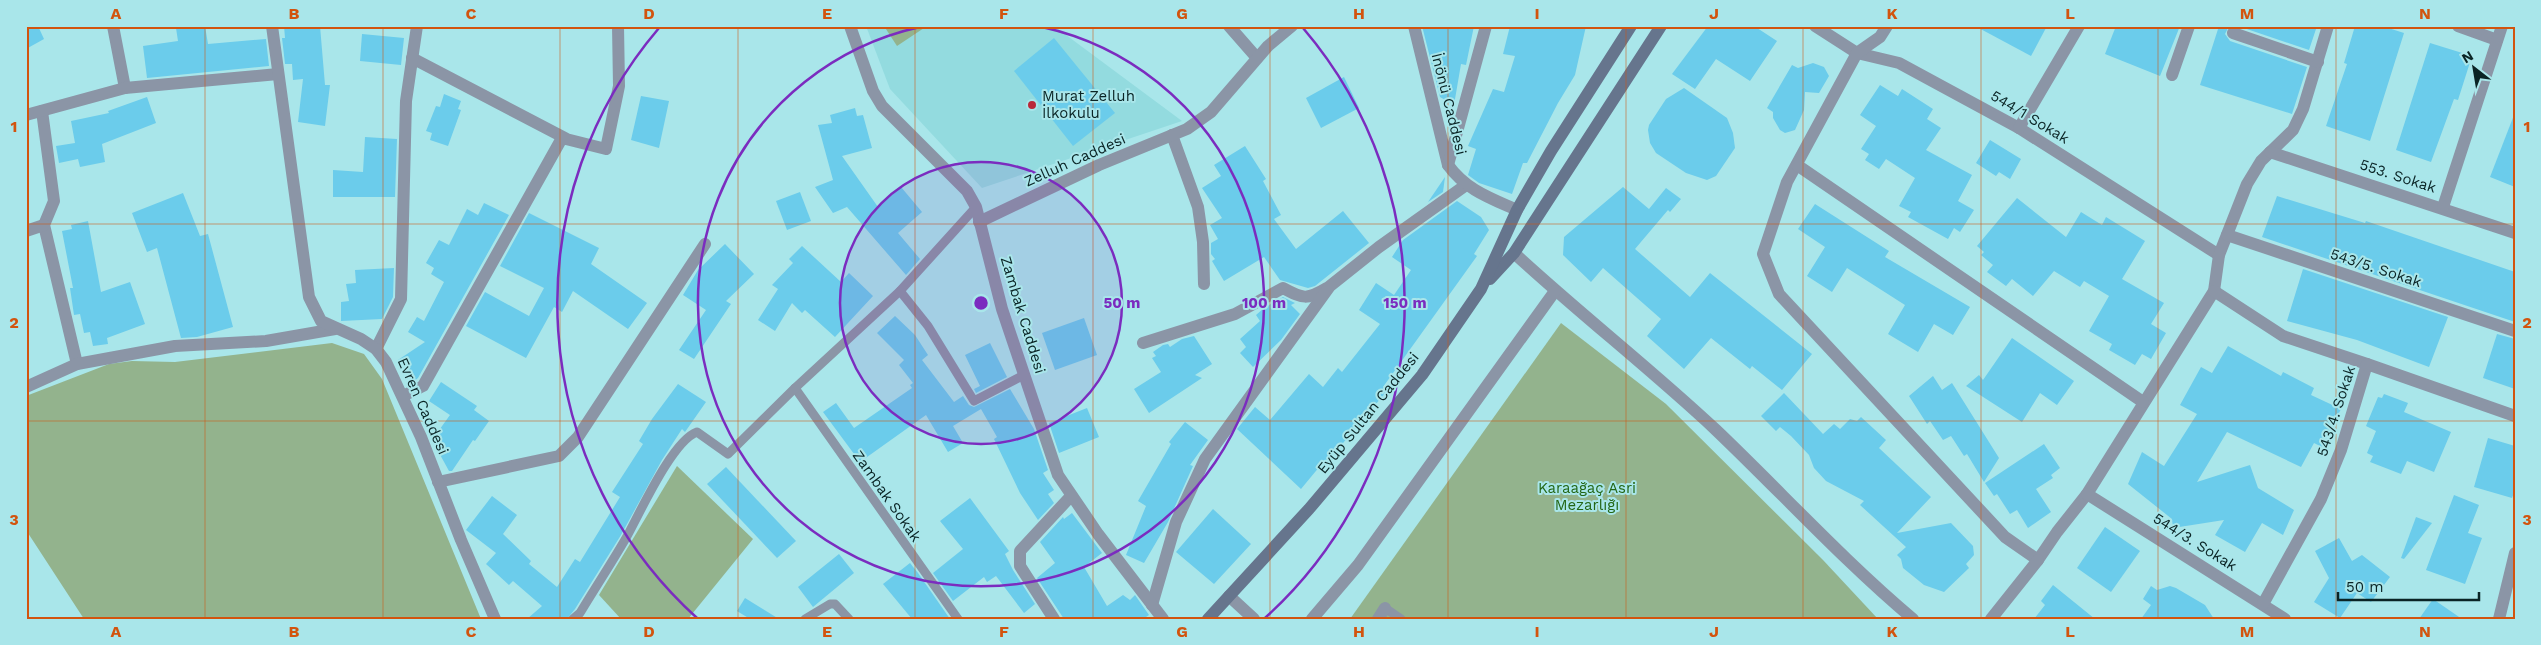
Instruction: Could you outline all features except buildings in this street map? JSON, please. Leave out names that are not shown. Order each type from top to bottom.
[{"type":"main road","name":"Eyüp Sultan Caddesi","points":[[1208,619],[1309,510],[1399,406],[1481,289],[1517,210],[1551,151],[1631,26]]},
{"type":"main road","points":[[1481,289],[1514,253],[1661,26]]},
{"type":"street","points":[[114,26],[125,88]]},
{"type":"street","name":"Evren Caddesi","points":[[272,26],[309,297],[321,321],[361,339],[376,349],[386,362],[403,396],[495,619]]},
{"type":"street","points":[[376,349],[401,299],[406,101],[417,26]]},
{"type":"street","points":[[412,58],[565,138],[606,149],[619,86],[618,26]]},
{"type":"street","name":"Zambak Caddesi","points":[[850,26],[873,91],[882,106],[961,185],[976,207],[1002,309],[1052,462],[1071,496],[1161,618]]},
{"type":"street","points":[[1229,26],[1257,58]]},
{"type":"street","name":"Zelluh Caddesi","points":[[980,222],[1099,165],[1187,129],[1211,112],[1257,58],[1292,26]]},
{"type":"street","name":"İnönü Caddesi","points":[[1414,26],[1448,165],[1466,185],[1482,195],[1517,210]]},
{"type":"street","points":[[1448,165],[1486,26]]},
{"type":"street","name":"544/1 Sokak","points":[[1815,26],[1857,53],[1899,62],[2019,128],[2219,255]]},
{"type":"street","points":[[1888,26],[1880,37],[1857,53],[1786,182],[1762,254],[1779,294],[2005,537],[2038,560]]},
{"type":"street","points":[[2019,128],[2079,26]]},
{"type":"street","points":[[2172,75],[2190,26]]},
{"type":"street","points":[[1991,619],[2087,494],[2142,402],[2214,291],[2219,255],[2253,172],[2293,130],[2304,109],[2328,26]]},
{"type":"street","points":[[2458,26],[2497,40]]},
{"type":"street","points":[[2443,207],[2502,26]]},
{"type":"street","points":[[2233,33],[2318,62]]},
{"type":"street","points":[[26,115],[125,88],[278,74]]},
{"type":"street","points":[[42,111],[54,201],[44,225],[77,364]]},
{"type":"street","points":[[1172,135],[1198,208],[1203,242],[1204,284]]},
{"type":"street","points":[[403,396],[423,386],[562,138],[565,138]]},
{"type":"street","name":"553. Sokak","points":[[2270,152],[2443,207],[2515,233]]},
{"type":"street","points":[[1797,165],[2142,402]]},
{"type":"street","points":[[1143,343],[1235,314],[1283,288],[1300,298],[1315,295],[1330,286],[1379,247],[1466,185]]},
{"type":"street","points":[[26,231],[44,225]]},
{"type":"street","name":"543/5. Sokak","points":[[2227,235],[2515,331]]},
{"type":"street","points":[[438,482],[559,456],[578,437],[705,244]]},
{"type":"street","points":[[1514,253],[1555,291],[1668,386],[1866,579],[1913,619]]},
{"type":"street","points":[[1152,605],[1176,522],[1204,459],[1330,286]]},
{"type":"street","points":[[1312,619],[1358,565],[1555,291]]},
{"type":"street","points":[[2214,291],[2283,336],[2367,364]]},
{"type":"street","points":[[26,387],[77,364],[175,346],[266,341],[336,329]]},
{"type":"street","name":"543/4. Sokak","points":[[2263,604],[2321,500],[2342,450],[2367,364],[2515,416]]},
{"type":"street","name":"544/3. Sokak","points":[[2087,494],[2285,619]]},
{"type":"street","points":[[1054,619],[1020,566],[1020,551],[1071,496]]},
{"type":"street","points":[[2499,619],[2515,553]]},
{"type":"street","points":[[1229,596],[1254,619]]},
{"type":"lane","points":[[573,619],[580,613],[625,540],[664,469],[688,436],[697,432],[728,454],[795,388],[900,291],[976,207]]},
{"type":"lane","points":[[900,291],[928,326],[974,401],[1024,374]]},
{"type":"lane","name":"Zambak Sokak","points":[[795,388],[958,619]]},
{"type":"lane","points":[[805,619],[830,604],[835,604],[849,619]]},
{"type":"lane","points":[[1381,614],[1401,619]]},
{"type":"shaded area","name":"Murat Zelluh İlkokulu","points":[[866,26],[1054,26],[1182,121],[982,188],[890,89]]},
{"type":"green space","points":[[884,26],[927,26],[897,46]]},
{"type":"green space","name":"Karaağaç Asri Mezarlığı","points":[[1561,323],[1666,404],[1823,560],[1878,619],[1350,619]]},
{"type":"green space","points":[[332,343],[364,354],[382,379],[481,619],[84,619],[26,530],[26,396],[109,364],[132,361],[175,362]]},
{"type":"green space","points":[[677,466],[753,539],[688,619],[621,619],[599,595]]},
{"type":"place","name":"Murat Zelluh İlkokulu","points":[[1032,105]]}]
